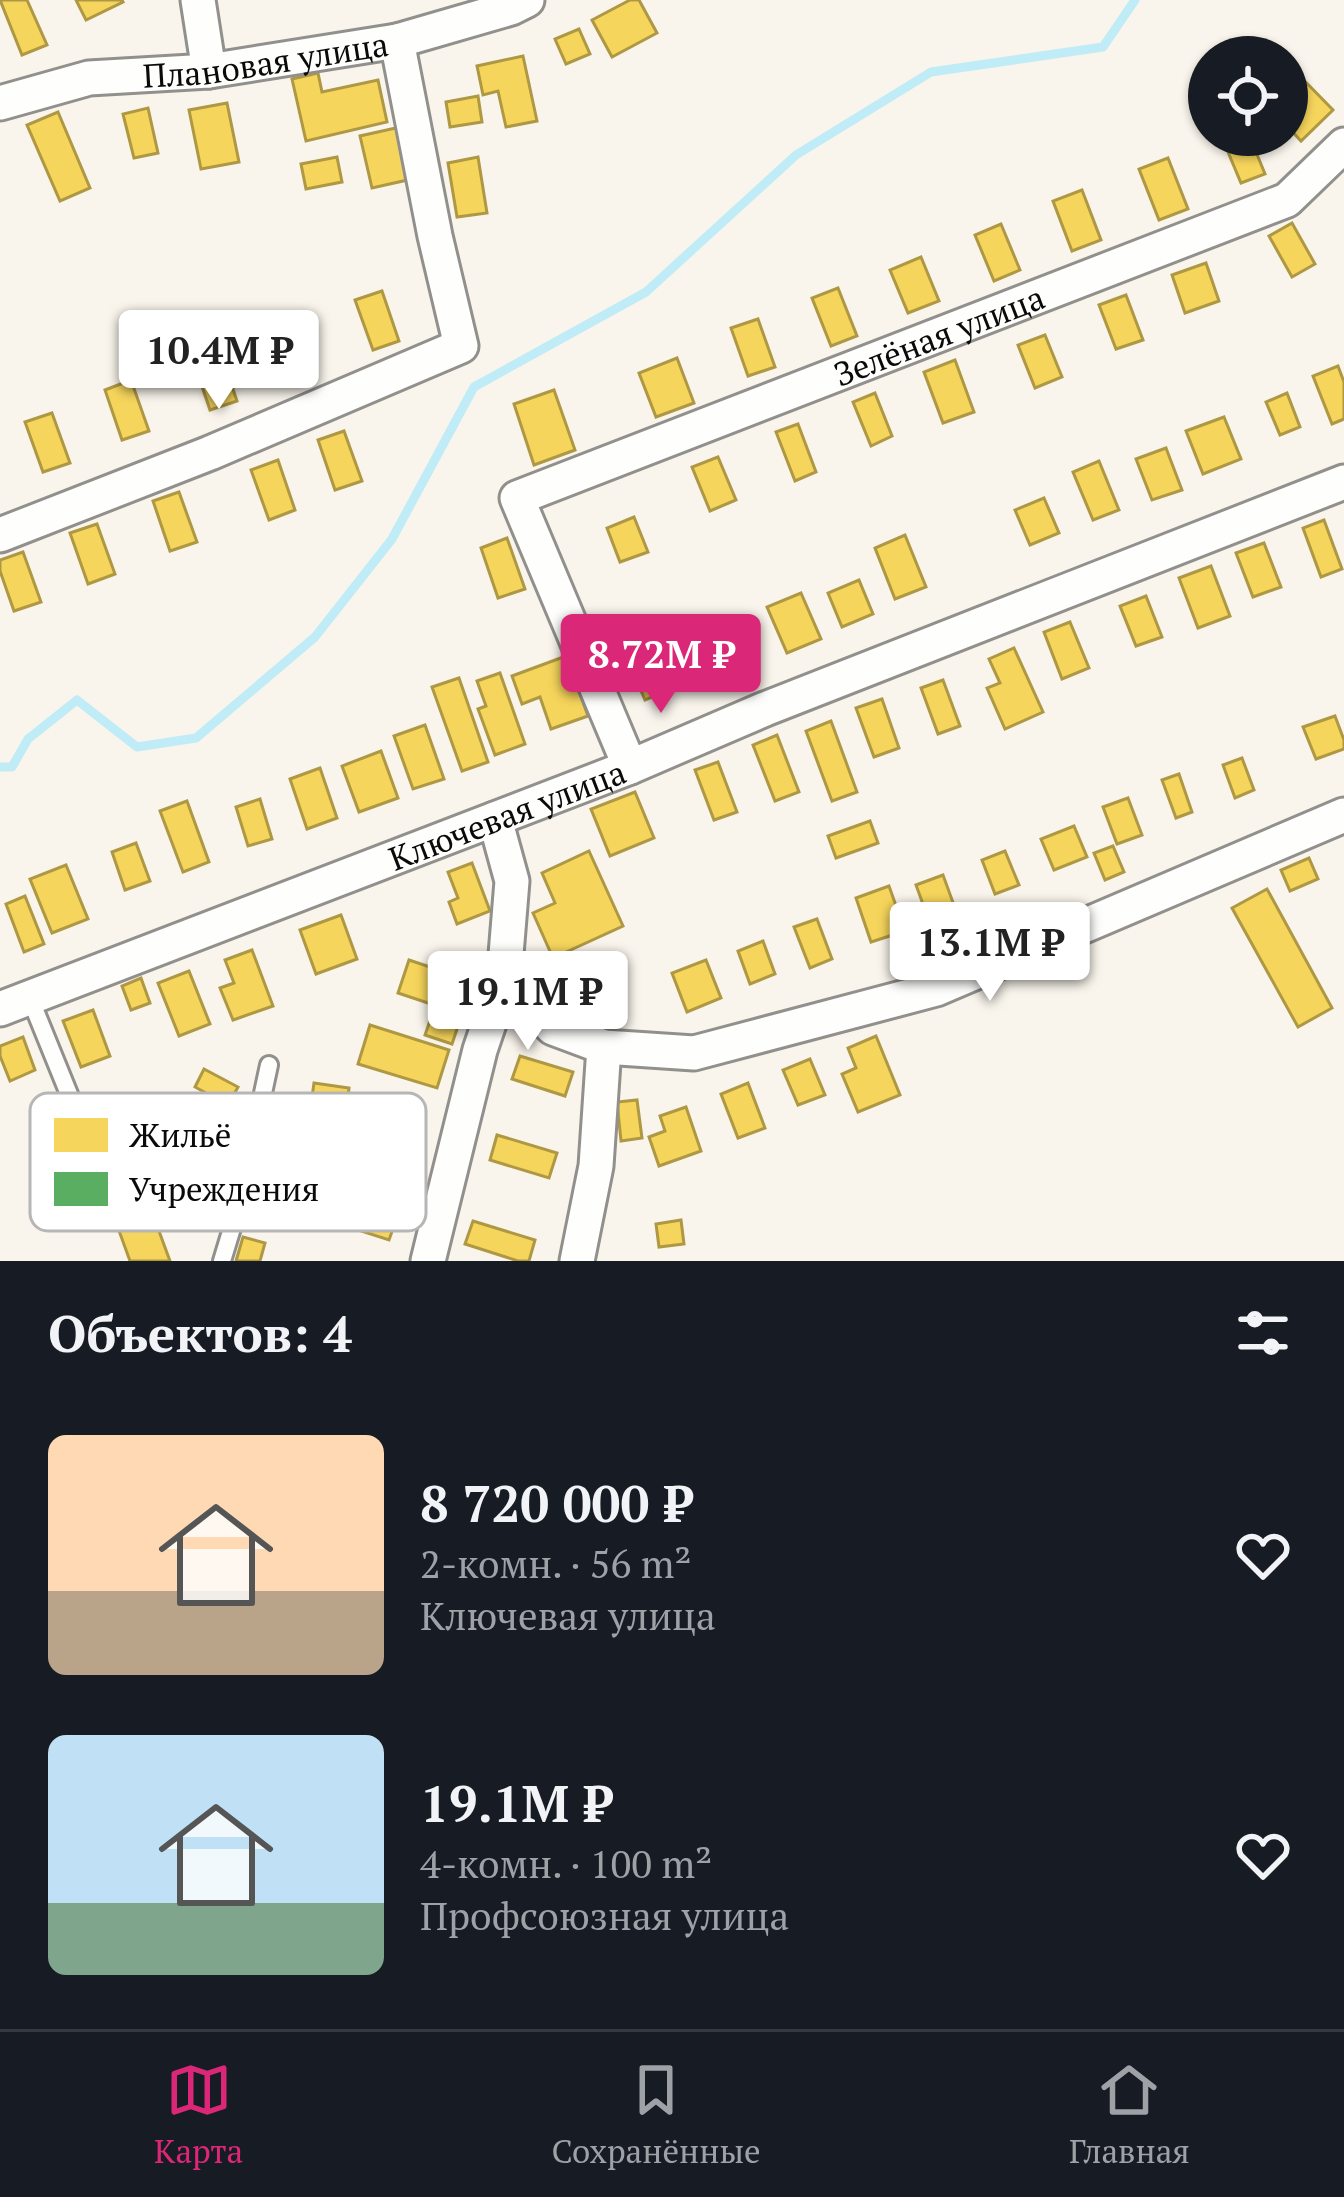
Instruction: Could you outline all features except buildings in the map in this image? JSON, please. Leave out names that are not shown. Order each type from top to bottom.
[{"type":"street","points":[[199,0],[209,71]]},
{"type":"street","name":"Плановая улица","points":[[0,103],[89,78],[209,71],[397,41],[526,0]]},
{"type":"street","points":[[0,535],[210,453],[461,346],[397,41]]},
{"type":"street","name":"Зелёная улица","points":[[630,767],[517,497],[1287,200],[1344,145]]},
{"type":"street","name":"Ключевая улица","points":[[15,1004],[630,767],[787,700],[1344,482]]},
{"type":"street","points":[[505,979],[553,1028],[604,1047],[694,1053],[936,989],[1344,815]]},
{"type":"street","points":[[428,1261],[480,1050],[505,979],[512,881],[495,819]]},
{"type":"street","points":[[577,1261],[596,1166],[604,1047]]},
{"type":"lane","points":[[15,1004],[67,1093]]},
{"type":"lane","points":[[263,1093],[269,1065]]},
{"type":"lane","points":[[222,1261],[231,1231]]},
{"type":"waterway","points":[[0,767],[12,767],[28,739],[77,700],[137,747],[196,738],[315,637],[392,539],[474,387],[646,292],[796,155],[931,72],[1103,47],[1135,0]]}]
